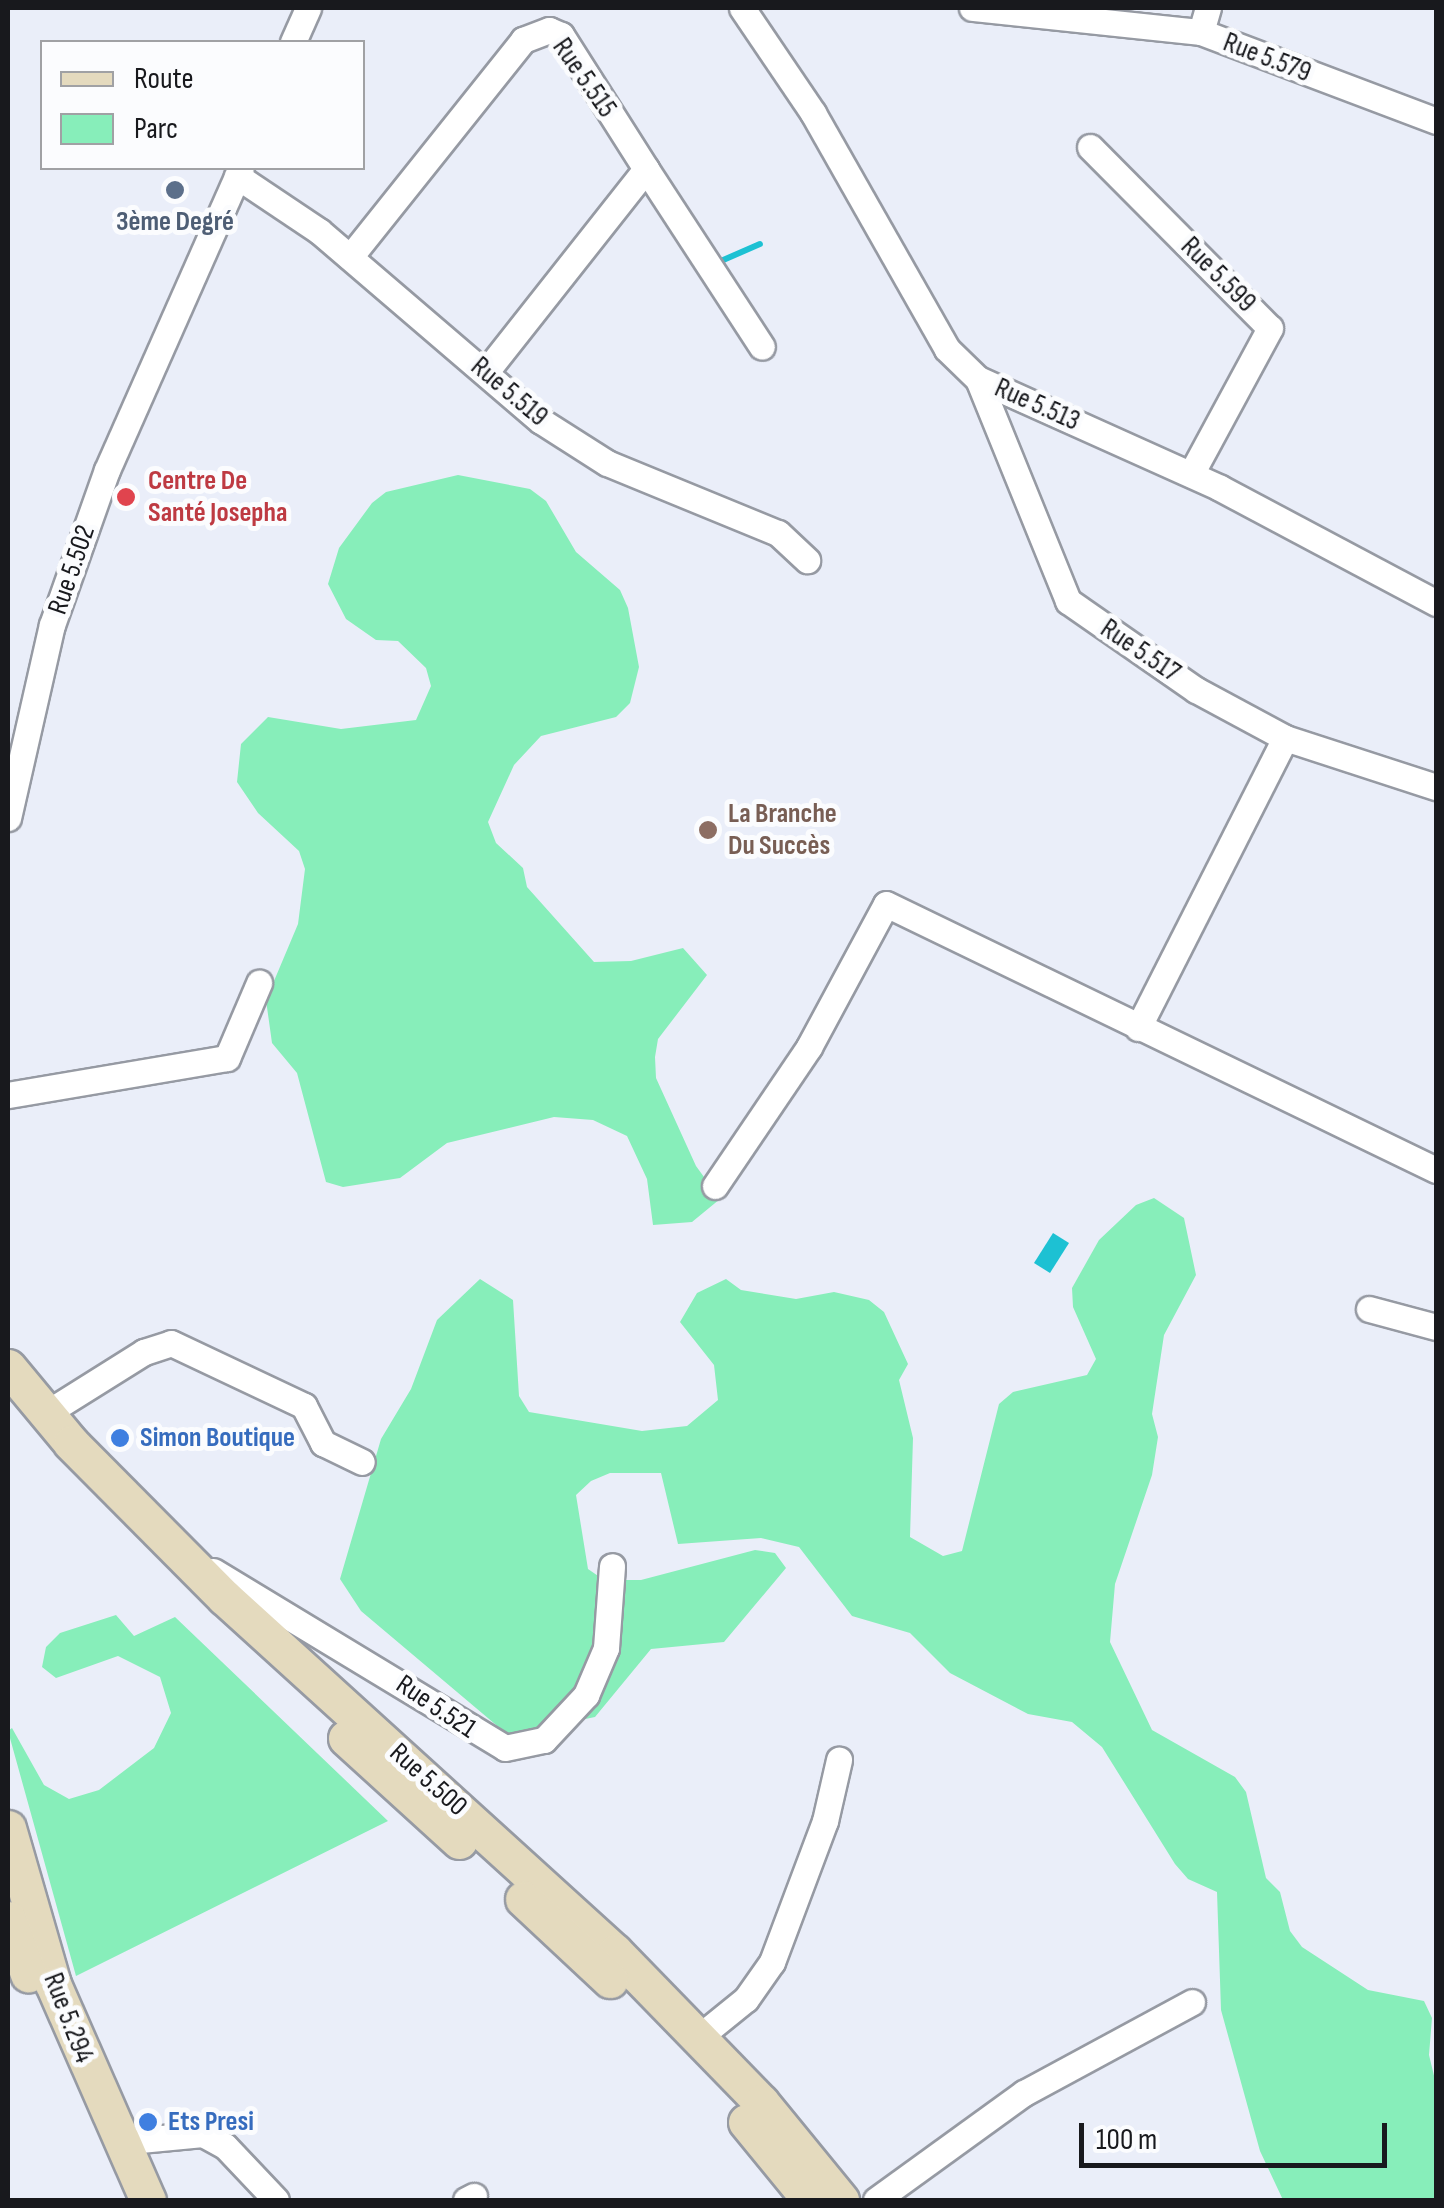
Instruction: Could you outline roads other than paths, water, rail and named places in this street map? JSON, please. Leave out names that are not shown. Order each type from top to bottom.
[{"type":"main road","name":"Rue 5.500","points":[[8,1367],[45,1414],[167,1541],[575,1913],[699,2036],[841,2200]]},
{"type":"main road","name":"Rue 5.500","points":[[8,1404],[190,1597],[621,1991],[719,2089],[810,2200]]},
{"type":"main road","name":"Rue 5.294","points":[[8,1828],[53,1984],[118,2142],[148,2200]]},
{"type":"main road","name":"Rue 5.294","points":[[8,1919],[134,2200]]},
{"type":"street","points":[[294,40],[308,8]]},
{"type":"street","name":"Rue 5.513","points":[[742,8],[813,113],[947,348],[978,379],[1192,474],[1436,604]]},
{"type":"street","name":"Rue 5.579","points":[[972,8],[1205,20],[1436,121]]},
{"type":"street","name":"Rue 5.515","points":[[350,257],[534,34],[561,35],[646,169]]},
{"type":"street","name":"Rue 5.599","points":[[1090,147],[1270,328],[1192,474]]},
{"type":"street","points":[[487,370],[646,169],[762,348]]},
{"type":"street","name":"Rue 5.519","points":[[239,172],[350,257],[487,370],[541,421],[608,464],[778,533],[808,560]]},
{"type":"street","name":"Rue 5.502","points":[[8,818],[52,625],[87,525],[239,172]]},
{"type":"street","name":"Rue 5.517","points":[[978,379],[1068,601],[1196,690],[1284,738],[1436,787]]},
{"type":"street","points":[[1138,1028],[1284,738]]},
{"type":"street","points":[[715,1186],[809,1047],[886,904],[1436,1170]]},
{"type":"street","points":[[8,1095],[227,1058],[259,984]]},
{"type":"street","points":[[1369,1309],[1436,1327]]},
{"type":"street","points":[[45,1414],[144,1352],[171,1342],[304,1406],[324,1443],[362,1462]]},
{"type":"street","name":"Rue 5.521","points":[[167,1541],[505,1748],[544,1740],[586,1695],[606,1648],[612,1566]]},
{"type":"street","points":[[699,2036],[746,1999],[772,1962],[825,1821],[840,1760]]},
{"type":"street","points":[[876,2200],[1024,2093],[1192,2002]]},
{"type":"street","points":[[118,2142],[203,2134],[224,2146],[276,2200]]},
{"type":"water","points":[[1053,1233],[1069,1243],[1050,1273],[1034,1263]]},
{"type":"waterway","points":[[714,264],[760,244]]},
{"type":"place","name":"3ème Degré","points":[[175,190]]},
{"type":"place","name":"Centre De Santé Josepha","points":[[126,497]]},
{"type":"place","name":"La Branche Du Succès","points":[[708,830]]},
{"type":"place","name":"Simon Boutique","points":[[120,1438]]},
{"type":"place","name":"Ets Presi","points":[[148,2122]]}]
